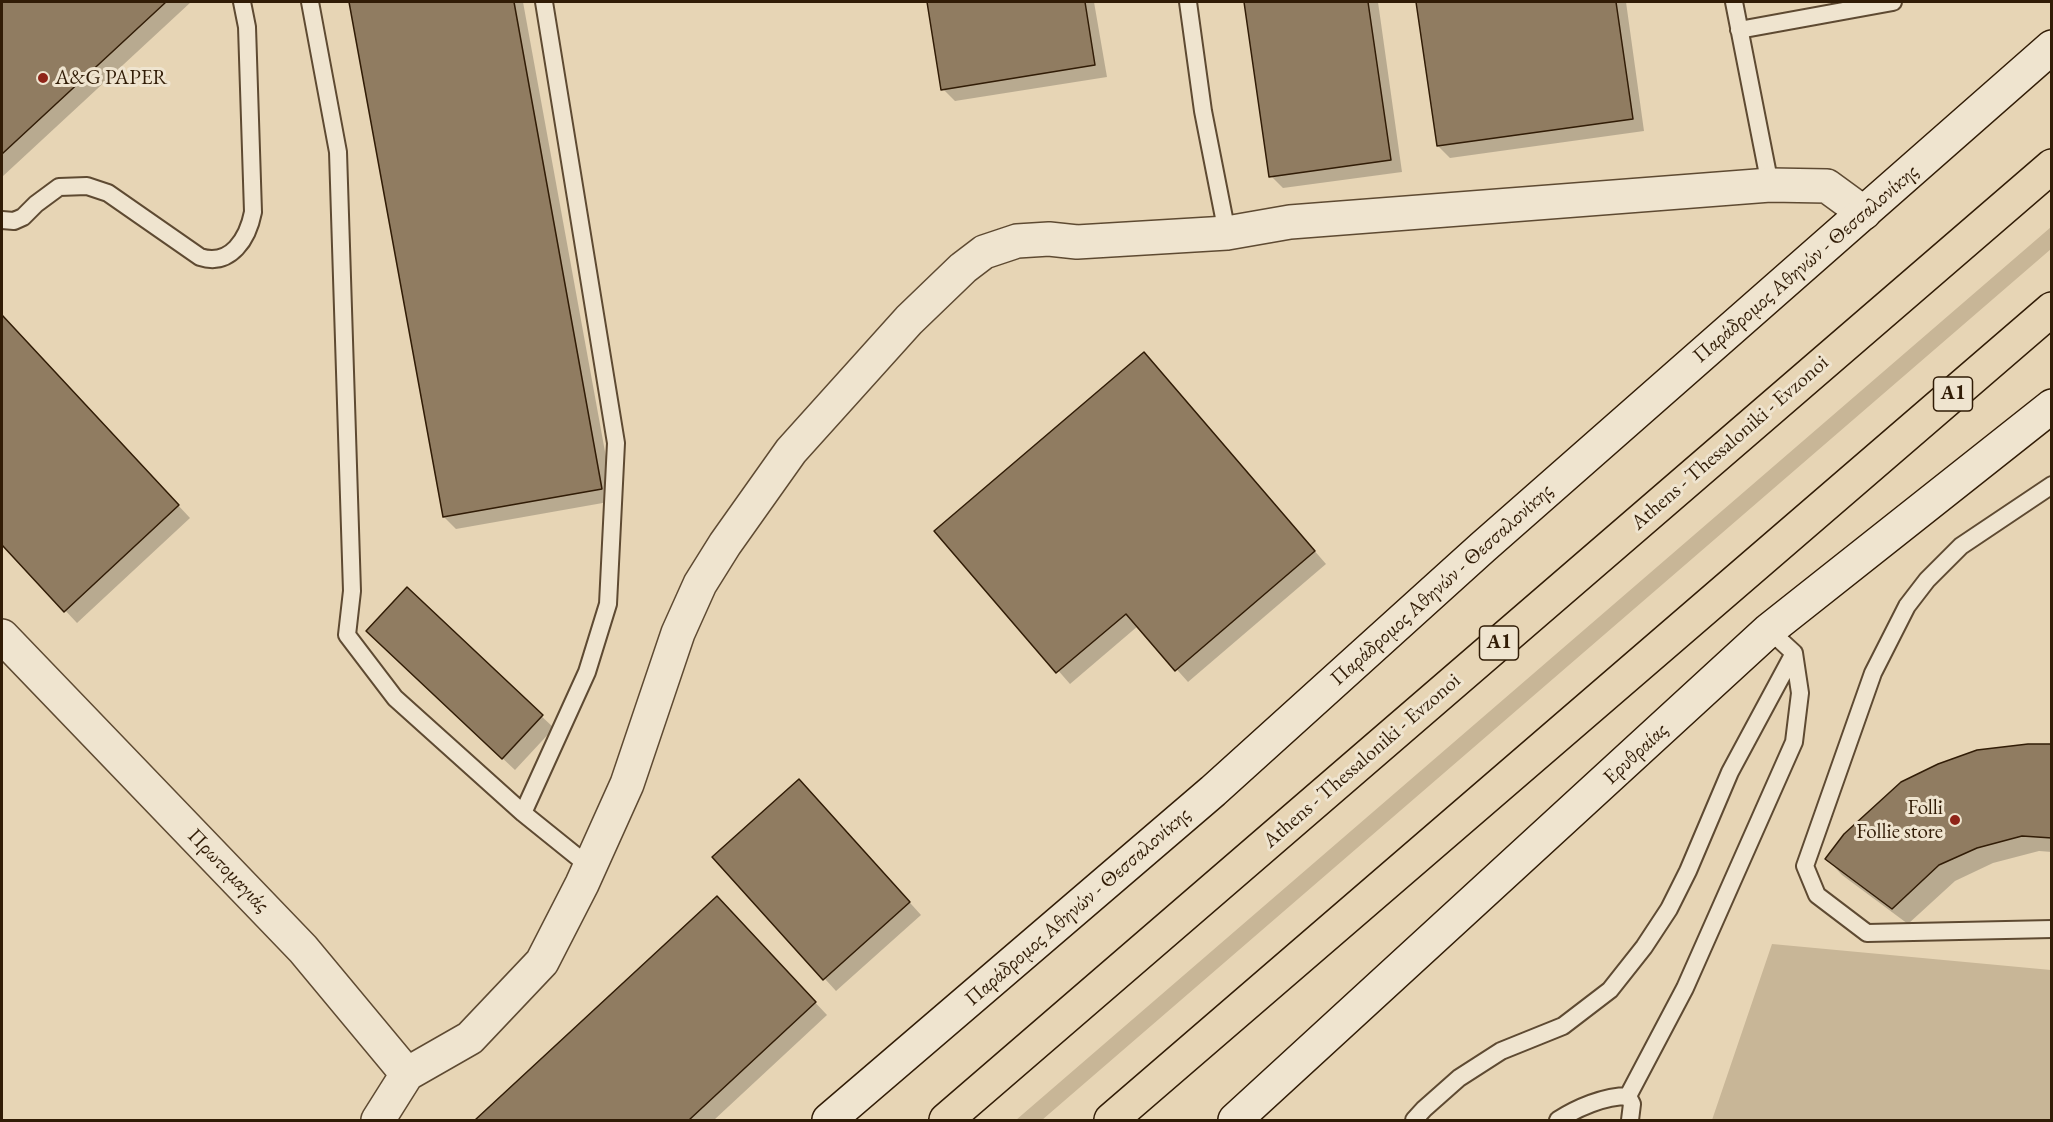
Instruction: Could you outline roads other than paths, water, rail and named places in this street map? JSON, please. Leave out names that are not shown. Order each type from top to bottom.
[{"type":"highway","name":"Athens - Thessaloniki - Evzonoi","points":[[946,1120],[2052,166]]},
{"type":"highway","name":"Α1","points":[[1111,1120],[2052,309]]},
{"type":"main road","name":"Παράδρομος Αθηνών - Θεσσαλονίκης","points":[[829,1120],[1213,791],[1483,547],[2052,47]]},
{"type":"main road","points":[[378,1120],[407,1074],[470,1038],[542,962],[590,867],[627,784],[678,633],[700,584],[725,544],[791,451],[909,321],[963,268],[984,252],[1017,242],[1049,239],[1077,242],[1227,232],[1290,222],[1770,185],[1827,186],[1864,213]]},
{"type":"main road","name":"Ερυθραίας","points":[[1235,1120],[1769,630],[2052,406]]},
{"type":"main road","name":"Πρωτομαγιάς","points":[[2,636],[303,949],[407,1074]]},
{"type":"lane","points":[[2,220],[14,221],[23,217],[59,187],[87,186],[108,193],[200,257],[209,260],[232,253],[249,230],[254,212],[247,27],[242,2]]},
{"type":"lane","points":[[310,2],[338,152],[352,591],[347,635],[395,698],[523,813],[590,867]]},
{"type":"lane","points":[[523,813],[587,672],[608,604],[616,443],[544,2]]},
{"type":"lane","points":[[1188,2],[1203,111],[1227,232]]},
{"type":"lane","points":[[1734,2],[1770,185]]},
{"type":"lane","points":[[1739,30],[1893,2]]},
{"type":"lane","points":[[2052,485],[1961,546],[1927,580],[1907,606],[1873,673],[1805,866],[1817,895],[1867,933],[2052,929]]},
{"type":"lane","points":[[1628,1096],[1684,988],[1794,742],[1800,693],[1794,653],[1769,630]]},
{"type":"lane","points":[[1414,1120],[1459,1078],[1501,1051],[1563,1026],[1610,990],[1644,947],[1669,909],[1688,871],[1730,772],[1794,653]]},
{"type":"lane","points":[[1558,1120],[1616,1096],[1628,1096]]},
{"type":"lane","points":[[1628,1096],[1632,1104],[1630,1120]]},
{"type":"place","name":"A&G PAPER","points":[[43,78]]},
{"type":"place","name":"Folli Follie store","points":[[1955,820]]}]
